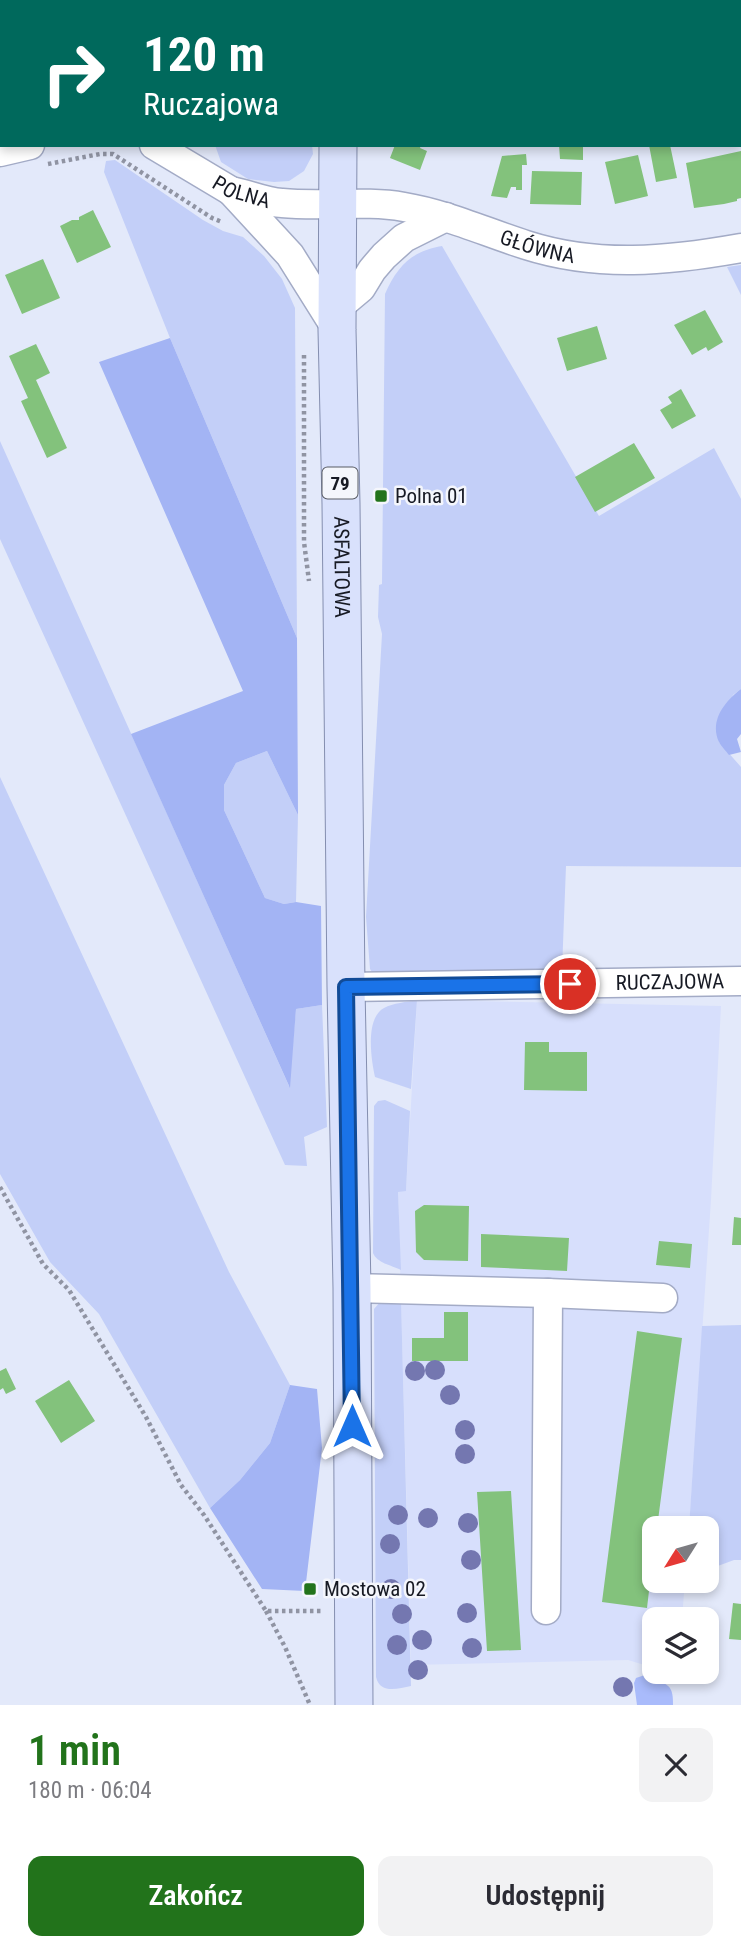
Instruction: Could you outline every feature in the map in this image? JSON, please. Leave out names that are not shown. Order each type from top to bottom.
[{"type":"main road","name":"ASFALTOWA","points":[[338,147],[336,320],[341,491],[346,987]]},
{"type":"main road","name":"79","points":[[346,987],[352,1288],[354,1705]]},
{"type":"street","name":"POLNA","points":[[161,147],[195,156],[231,191],[277,203],[338,203]]},
{"type":"street","points":[[0,152],[35,155]]},
{"type":"street","points":[[231,191],[290,255],[336,320],[384,256],[404,238],[446,217]]},
{"type":"street","name":"GŁÓWNA","points":[[338,203],[402,206],[446,217],[527,246],[564,255],[659,261],[741,248]]},
{"type":"street","name":"RUCZAJOWA","points":[[346,987],[741,981]]},
{"type":"street","points":[[352,1288],[663,1298]]},
{"type":"street","points":[[546,1610],[548,1293]]},
{"type":"path","points":[[35,155],[113,154],[225,224]]},
{"type":"path","points":[[0,1187],[43,1264],[69,1290],[83,1313],[146,1417],[181,1485],[267,1611],[310,1705]]},
{"type":"path","points":[[267,1611],[323,1611]]},
{"type":"shaded area","points":[[216,147],[312,147],[313,154],[304,171],[289,181],[248,179],[221,162]]},
{"type":"shaded area","points":[[115,160],[203,220],[223,231],[243,237],[264,256],[282,279],[295,308],[297,638],[170,338],[104,172],[106,161]]},
{"type":"shaded area","points":[[442,246],[599,516],[714,448],[741,499],[741,689],[733,695],[719,742],[741,767],[741,867],[566,866],[562,970],[378,981],[370,969],[366,917],[382,634],[378,617],[379,585],[382,584],[385,294],[406,262],[431,248]]},
{"type":"shaded area","points":[[741,265],[741,295],[727,267]]},
{"type":"shaded area","points":[[170,338],[297,638],[298,815],[267,751],[236,763],[224,785],[224,810],[265,898],[284,904],[296,902],[321,906],[322,1005],[296,1009],[290,1088],[131,734],[243,691],[99,362]]},
{"type":"shaded area","points":[[0,441],[289,1086],[296,1009],[322,1005],[327,1127],[304,1137],[307,1166],[285,1165],[0,539]]},
{"type":"shaded area","points":[[741,689],[741,734],[737,739],[741,752],[729,755],[716,734],[717,719],[729,699]]},
{"type":"shaded area","points":[[267,751],[298,815],[296,902],[284,904],[265,898],[224,810],[224,785],[236,763]]},
{"type":"shaded area","points":[[0,777],[229,1272],[290,1385],[270,1443],[240,1480],[210,1508],[99,1314],[50,1262],[0,1174]]},
{"type":"shaded area","points":[[417,1000],[721,1006],[690,1516],[642,1516],[642,1593],[684,1593],[683,1607],[642,1607],[642,1664],[628,1660],[411,1665],[398,1191],[406,1191]]},
{"type":"shaded area","points":[[417,1000],[411,1089],[375,1077],[371,1040],[374,1020],[378,1013],[392,1005]]},
{"type":"shaded area","points":[[385,1100],[410,1111],[406,1191],[398,1192],[401,1270],[381,1261],[373,1253],[374,1106],[378,1101]]},
{"type":"shaded area","points":[[401,1299],[411,1686],[390,1689],[381,1686],[376,1677],[374,1309],[381,1301]]},
{"type":"shaded area","points":[[741,1325],[741,1560],[719,1566],[719,1516],[690,1516],[702,1326]]},
{"type":"shaded area","points":[[290,1385],[317,1389],[322,1448],[305,1591],[262,1589],[210,1508],[240,1480],[270,1443]]},
{"type":"shaded area","points":[[642,1676],[642,1684],[664,1684],[669,1687],[673,1705],[637,1705],[634,1683],[636,1678]]},
{"type":"building","points":[[394,147],[420,147],[427,151],[420,170],[390,158]]},
{"type":"building","points":[[559,147],[583,147],[583,160],[560,159]]},
{"type":"building","points":[[649,147],[670,147],[677,178],[656,182]]},
{"type":"building","points":[[741,151],[741,198],[724,204],[694,208],[686,163]]},
{"type":"building","points":[[526,154],[527,165],[522,165],[522,190],[511,187],[507,198],[491,196],[502,156]]},
{"type":"building","points":[[638,155],[648,196],[615,204],[605,162]]},
{"type":"building","points":[[532,171],[582,172],[581,205],[530,204]]},
{"type":"building","points":[[93,210],[111,247],[77,263],[60,226],[72,220],[79,220],[79,217]]},
{"type":"building","points":[[43,259],[60,298],[22,314],[5,275]]},
{"type":"building","points":[[705,310],[723,342],[708,351],[706,347],[692,355],[674,325]]},
{"type":"building","points":[[597,326],[607,359],[567,371],[557,338]]},
{"type":"building","points":[[36,344],[50,373],[36,380],[67,448],[47,458],[21,401],[28,398],[9,356]]},
{"type":"building","points":[[681,389],[696,416],[672,429],[660,410],[672,403],[668,397]]},
{"type":"building","points":[[634,443],[655,478],[595,512],[575,477]]},
{"type":"building","points":[[525,1042],[549,1042],[549,1052],[587,1052],[587,1091],[524,1090]]},
{"type":"building","points":[[424,1205],[469,1206],[468,1261],[424,1260],[416,1252],[415,1211]]},
{"type":"building","points":[[734,1217],[741,1218],[741,1245],[732,1245]]},
{"type":"building","points":[[481,1234],[569,1238],[567,1271],[481,1267]]},
{"type":"building","points":[[659,1241],[692,1244],[690,1268],[656,1265]]},
{"type":"building","points":[[444,1312],[468,1312],[468,1361],[412,1361],[412,1338],[444,1338]]},
{"type":"building","points":[[637,1331],[682,1338],[659,1516],[642,1516],[642,1593],[649,1593],[647,1607],[602,1602]]},
{"type":"building","points":[[6,1368],[16,1389],[6,1394],[3,1388],[0,1390],[0,1371]]},
{"type":"building","points":[[69,1380],[95,1421],[61,1443],[35,1401]]},
{"type":"building","points":[[511,1491],[521,1650],[487,1651],[477,1492]]},
{"type":"building","points":[[733,1603],[741,1604],[741,1640],[729,1639]]},
{"type":"place","name":"Polna 01","points":[[381,496]]},
{"type":"place","name":"Mostowa 02","points":[[310,1589]]},
{"type":"route","points":[[352,1426],[346,987],[570,984]]}]
